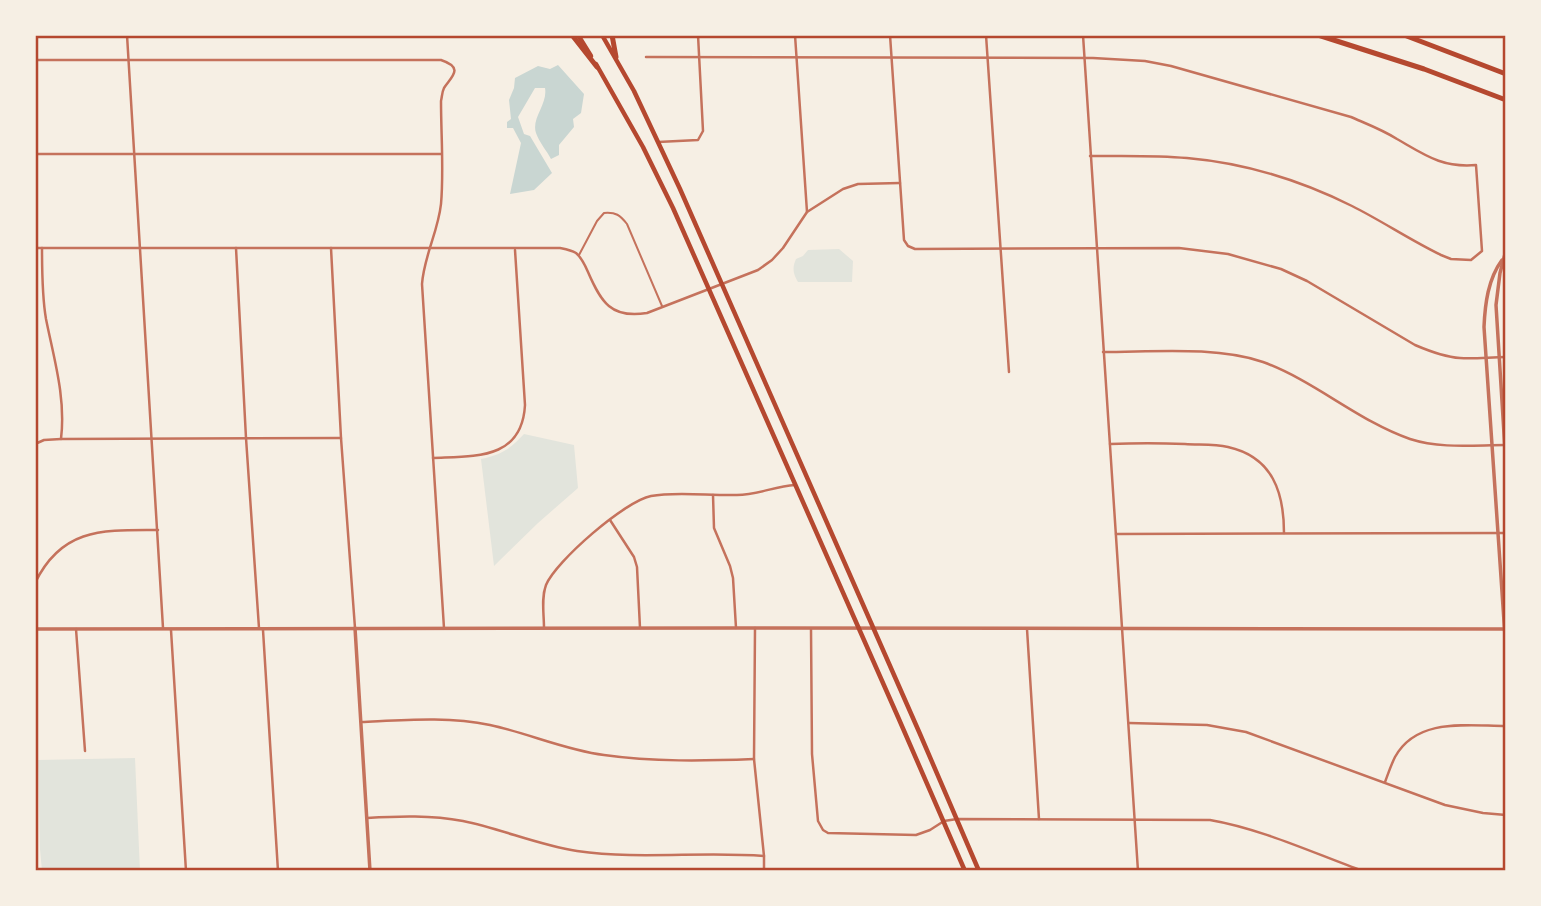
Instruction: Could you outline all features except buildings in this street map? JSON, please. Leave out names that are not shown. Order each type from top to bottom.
[{"type":"highway","points":[[572,35],[597,67]]},
{"type":"highway","points":[[612,35],[616,57]]},
{"type":"highway","points":[[1318,35],[1506,100]]},
{"type":"highway","points":[[1404,35],[1506,74]]},
{"type":"main road","points":[[578,35],[659,176],[965,871]]},
{"type":"main road","points":[[602,35],[659,142],[979,871]]},
{"type":"street","points":[[127,35],[163,628]]},
{"type":"street","points":[[659,142],[698,140],[704,131],[698,35]]},
{"type":"street","points":[[795,35],[807,212]]},
{"type":"street","points":[[890,35],[904,240],[908,246],[915,249],[1205,250],[1282,269],[1422,348],[1444,356],[1506,357]]},
{"type":"street","points":[[986,35],[1009,372]]},
{"type":"street","points":[[1083,35],[1138,871]]},
{"type":"street","points":[[646,57],[1084,58],[1145,61],[1197,73],[1352,117],[1440,162],[1476,165],[1482,251],[1471,260],[1441,255],[1353,206],[1288,179],[1255,169],[1187,158],[1090,156]]},
{"type":"street","points":[[35,60],[441,60],[454,70],[442,94],[441,205],[422,284],[444,628]]},
{"type":"street","points":[[35,154],[441,154]]},
{"type":"street","points":[[35,248],[560,248],[582,259],[598,296],[605,303],[623,314],[635,315],[647,313],[758,270],[783,248],[807,212],[850,185],[900,183]]},
{"type":"street","points":[[42,248],[46,319],[61,395],[61,439]]},
{"type":"street","points":[[236,248],[246,438],[278,871]]},
{"type":"street","points":[[331,248],[370,871]]},
{"type":"street","points":[[433,458],[490,454],[509,443],[522,426],[525,405],[515,249]]},
{"type":"street","points":[[1506,250],[1497,296],[1506,466]]},
{"type":"street","points":[[1504,260],[1494,275],[1487,299],[1484,327],[1506,651]]},
{"type":"street","points":[[1103,352],[1197,352],[1240,356],[1283,370],[1371,420],[1411,439],[1451,446],[1505,445]]},
{"type":"street","points":[[35,444],[44,440],[61,439],[341,438]]},
{"type":"street","points":[[1110,444],[1214,445],[1241,451],[1273,477],[1283,503],[1284,533]]},
{"type":"street","points":[[544,628],[544,591],[547,582],[558,567],[610,519],[636,502],[652,496],[753,494],[780,486],[796,485]]},
{"type":"street","points":[[713,495],[714,528],[733,578],[736,628]]},
{"type":"street","points":[[610,519],[634,557],[637,567],[640,628]]},
{"type":"street","points":[[35,583],[48,561],[59,550],[86,535],[117,530],[158,530]]},
{"type":"street","points":[[1116,534],[1506,533]]},
{"type":"street","points":[[171,628],[186,871]]},
{"type":"street","points":[[755,628],[754,759],[764,871]]},
{"type":"street","points":[[35,629],[1505,629]]},
{"type":"street","points":[[76,629],[85,751]]},
{"type":"street","points":[[811,629],[812,754],[818,821],[823,830],[834,835],[916,835],[944,821],[957,819],[1210,820],[1231,824],[1363,871]]},
{"type":"street","points":[[1027,629],[1039,819]]},
{"type":"street","points":[[361,722],[414,719],[465,721],[571,748],[632,759],[754,759]]},
{"type":"street","points":[[1128,723],[1207,725],[1246,732],[1464,810],[1506,815]]},
{"type":"street","points":[[1385,782],[1396,755],[1413,737],[1424,731],[1449,726],[1506,726]]},
{"type":"street","points":[[367,818],[443,818],[548,845],[605,854],[764,856]]},
{"type":"lane","points":[[579,256],[604,213],[612,212],[621,216],[627,224],[662,307]]},
{"type":"shaded area","points":[[558,65],[584,94],[581,113],[573,119],[574,127],[559,145],[559,155],[551,159],[537,136],[535,127],[545,88],[535,88],[518,117],[524,134],[530,136],[552,173],[534,190],[510,194],[521,143],[513,128],[507,128],[507,122],[511,119],[509,100],[515,78],[538,66],[550,69]]},
{"type":"shaded area","points":[[839,249],[853,261],[852,282],[798,282],[794,271],[796,259],[808,250]]},
{"type":"shaded area","points":[[524,434],[574,445],[578,488],[494,566],[481,459],[505,451]]},
{"type":"shaded area","points":[[135,758],[140,871],[42,871],[38,760]]}]
